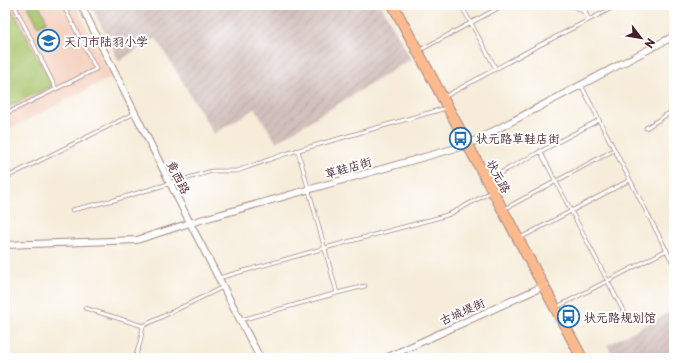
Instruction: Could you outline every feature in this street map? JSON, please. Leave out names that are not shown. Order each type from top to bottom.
[{"type":"main road","name":"状元路","points":[[394,5],[448,108],[491,178],[522,237],[580,357]]},
{"type":"main road","name":"状元路","points":[[399,5],[446,96],[492,191],[559,306],[580,357]]},
{"type":"street","name":"竟西路","points":[[81,5],[259,358]]},
{"type":"street","name":"草鞋店街","points":[[5,245],[137,240],[190,223],[470,144],[674,36]]},
{"type":"street","name":"古城堤街","points":[[386,358],[546,286]]},
{"type":"lane","points":[[14,5],[56,89]]},
{"type":"lane","points":[[5,114],[96,69],[63,5]]},
{"type":"lane","points":[[461,5],[496,69]]},
{"type":"lane","points":[[422,49],[504,5]]},
{"type":"lane","points":[[571,5],[586,14]]},
{"type":"lane","points":[[585,5],[586,14],[589,20]]},
{"type":"lane","points":[[446,96],[618,5]]},
{"type":"lane","points":[[581,85],[674,265]]},
{"type":"lane","points":[[72,210],[114,200],[212,171],[237,171],[298,151],[448,108]]},
{"type":"lane","points":[[646,128],[674,110]]},
{"type":"lane","points":[[5,178],[135,114]]},
{"type":"lane","points":[[491,178],[599,120]]},
{"type":"lane","points":[[506,208],[614,150]]},
{"type":"lane","points":[[298,151],[337,293]]},
{"type":"lane","points":[[540,151],[628,320]]},
{"type":"lane","points":[[522,237],[630,180]]},
{"type":"lane","points":[[219,278],[450,214],[492,191]]},
{"type":"lane","points":[[559,306],[667,250]]},
{"type":"lane","points":[[241,320],[365,286]]},
{"type":"lane","points":[[85,308],[143,326],[223,287]]},
{"type":"lane","points":[[135,358],[140,343],[143,326]]},
{"type":"shaded area","name":"天门市陆羽小学","points":[[5,5],[75,5],[112,77],[5,131]]},
{"type":"shaded area","points":[[91,5],[381,5],[411,59],[276,142],[255,108],[214,134],[156,38],[119,61]]},
{"type":"shaded area","points":[[674,310],[674,358],[614,358],[607,345]]},
{"type":"green space","points":[[5,5],[10,5],[52,86],[5,108]]},
{"type":"green space","points":[[39,5],[47,21],[38,26],[28,6]]},
{"type":"place","name":"天门市陆羽小学","points":[[49,41]]},
{"type":"place","name":"状元路草鞋店街","points":[[460,138]]},
{"type":"place","name":"状元路规划馆","points":[[568,317]]}]
